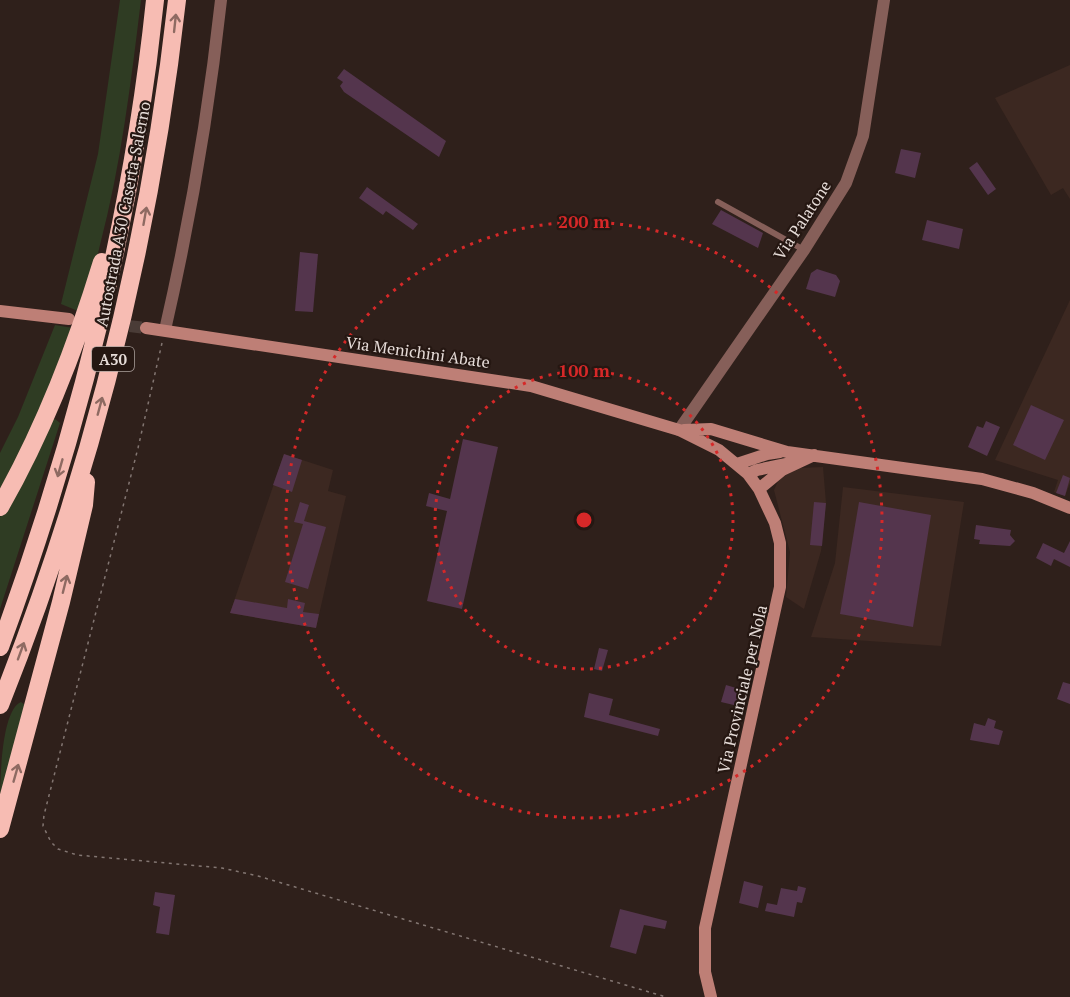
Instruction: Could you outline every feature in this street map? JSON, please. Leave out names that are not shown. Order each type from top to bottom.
[{"type":"highway","name":"Autostrada A30 Caserta-Salerno","points":[[0,647],[31,559],[77,411],[119,235],[139,121],[155,0]]},
{"type":"highway","name":"Autostrada A30 Caserta-Salerno","points":[[0,705],[44,589],[89,449],[120,333],[144,222],[160,129],[177,0]]},
{"type":"highway","points":[[0,507],[31,453],[61,379],[104,257],[119,235]]},
{"type":"highway","points":[[0,829],[84,506],[89,449]]},
{"type":"street","points":[[165,330],[194,192],[213,74],[221,0]]},
{"type":"street","name":"Via Palatone","points":[[680,430],[804,250],[846,183],[863,136],[884,0]]},
{"type":"street","points":[[0,311],[69,320]]},
{"type":"street","name":"Via Menichini Abate","points":[[146,328],[531,386],[680,430]]},
{"type":"street","points":[[680,430],[711,429],[787,452]]},
{"type":"street","name":"Via Provinciale per Nola","points":[[680,430],[701,440],[748,474],[759,489],[775,523],[780,543],[780,587],[705,928],[705,972],[711,997]]},
{"type":"street","points":[[737,464],[767,454],[787,452],[816,454],[982,479],[1032,493],[1070,508]]},
{"type":"street","points":[[759,489],[782,470],[816,454]]},
{"type":"street","points":[[748,474],[778,464],[798,462]]},
{"type":"lane","points":[[718,202],[804,250]]},
{"type":"path","points":[[165,330],[138,448],[50,786],[43,826],[51,842],[58,849],[77,855],[222,868],[258,876],[666,997]]},
{"type":"shaded area","points":[[1070,65],[1070,199],[1063,188],[1051,195],[995,98]]},
{"type":"shaded area","points":[[1070,300],[1070,483],[1065,496],[1054,492],[1058,480],[995,460]]},
{"type":"shaded area","points":[[284,454],[333,470],[328,491],[346,496],[316,628],[230,613]]},
{"type":"shaded area","points":[[823,467],[826,503],[821,551],[804,609],[786,597],[790,552],[774,490],[779,479],[787,471]]},
{"type":"shaded area","points":[[843,487],[964,502],[941,646],[811,637],[835,563]]},
{"type":"green space","points":[[120,0],[141,0],[129,92],[120,154],[107,215],[96,262],[78,311],[61,304],[98,154]]},
{"type":"green space","points":[[55,325],[73,328],[49,394],[0,495],[0,453],[18,417]]},
{"type":"green space","points":[[55,419],[60,423],[0,609],[0,517],[50,420]]},
{"type":"green space","points":[[21,702],[25,705],[0,810],[5,734],[14,708]]},
{"type":"building","points":[[344,69],[446,141],[439,157],[344,92],[340,86],[343,82],[337,78]]},
{"type":"building","points":[[901,149],[921,153],[915,178],[895,173]]},
{"type":"building","points":[[977,162],[996,189],[988,195],[969,168]]},
{"type":"building","points":[[367,187],[418,224],[413,230],[386,211],[383,215],[359,198]]},
{"type":"building","points":[[721,210],[763,233],[758,248],[712,224]]},
{"type":"building","points":[[927,220],[963,229],[959,249],[922,240]]},
{"type":"building","points":[[300,252],[318,254],[313,312],[295,311]]},
{"type":"building","points":[[817,269],[836,275],[840,281],[835,297],[806,289],[811,273]]},
{"type":"building","points":[[1031,405],[1064,420],[1045,460],[1013,445]]},
{"type":"building","points":[[986,421],[1000,427],[987,456],[968,447],[977,426],[983,428]]},
{"type":"building","points":[[463,439],[498,447],[462,609],[427,601],[447,511],[426,506],[429,493],[450,499]]},
{"type":"building","points":[[284,454],[302,460],[292,492],[273,485]]},
{"type":"building","points":[[1063,475],[1070,478],[1065,496],[1056,493]]},
{"type":"building","points":[[300,502],[309,505],[304,521],[326,527],[308,589],[285,582],[303,524],[294,522]]},
{"type":"building","points":[[814,502],[826,503],[822,546],[810,545]]},
{"type":"building","points":[[859,502],[931,515],[913,627],[840,614]]},
{"type":"building","points":[[976,525],[1011,530],[1010,535],[1015,541],[1010,546],[979,544],[980,540],[974,539]]},
{"type":"building","points":[[1070,541],[1070,567],[1054,559],[1051,566],[1036,558],[1043,543],[1064,553]]},
{"type":"building","points":[[235,599],[287,608],[288,599],[305,603],[303,612],[319,614],[316,628],[230,613]]},
{"type":"building","points":[[599,648],[608,650],[602,671],[594,669]]},
{"type":"building","points":[[1063,682],[1070,684],[1070,704],[1057,699]]},
{"type":"building","points":[[726,685],[743,690],[738,706],[721,702]]},
{"type":"building","points":[[589,693],[613,699],[609,715],[660,729],[658,736],[584,717]]},
{"type":"building","points":[[988,718],[996,721],[994,728],[1003,731],[999,745],[970,740],[974,723],[985,726]]},
{"type":"building","points":[[744,881],[763,886],[758,908],[739,903]]},
{"type":"building","points":[[798,886],[806,888],[802,903],[797,902],[794,917],[765,911],[767,903],[777,905],[781,888],[797,891]]},
{"type":"building","points":[[155,892],[175,895],[169,935],[156,933],[160,907],[153,905]]},
{"type":"building","points":[[620,909],[667,921],[665,929],[644,925],[636,954],[610,947]]},
{"type":"tunnel","points":[[94,322],[146,328]]}]
